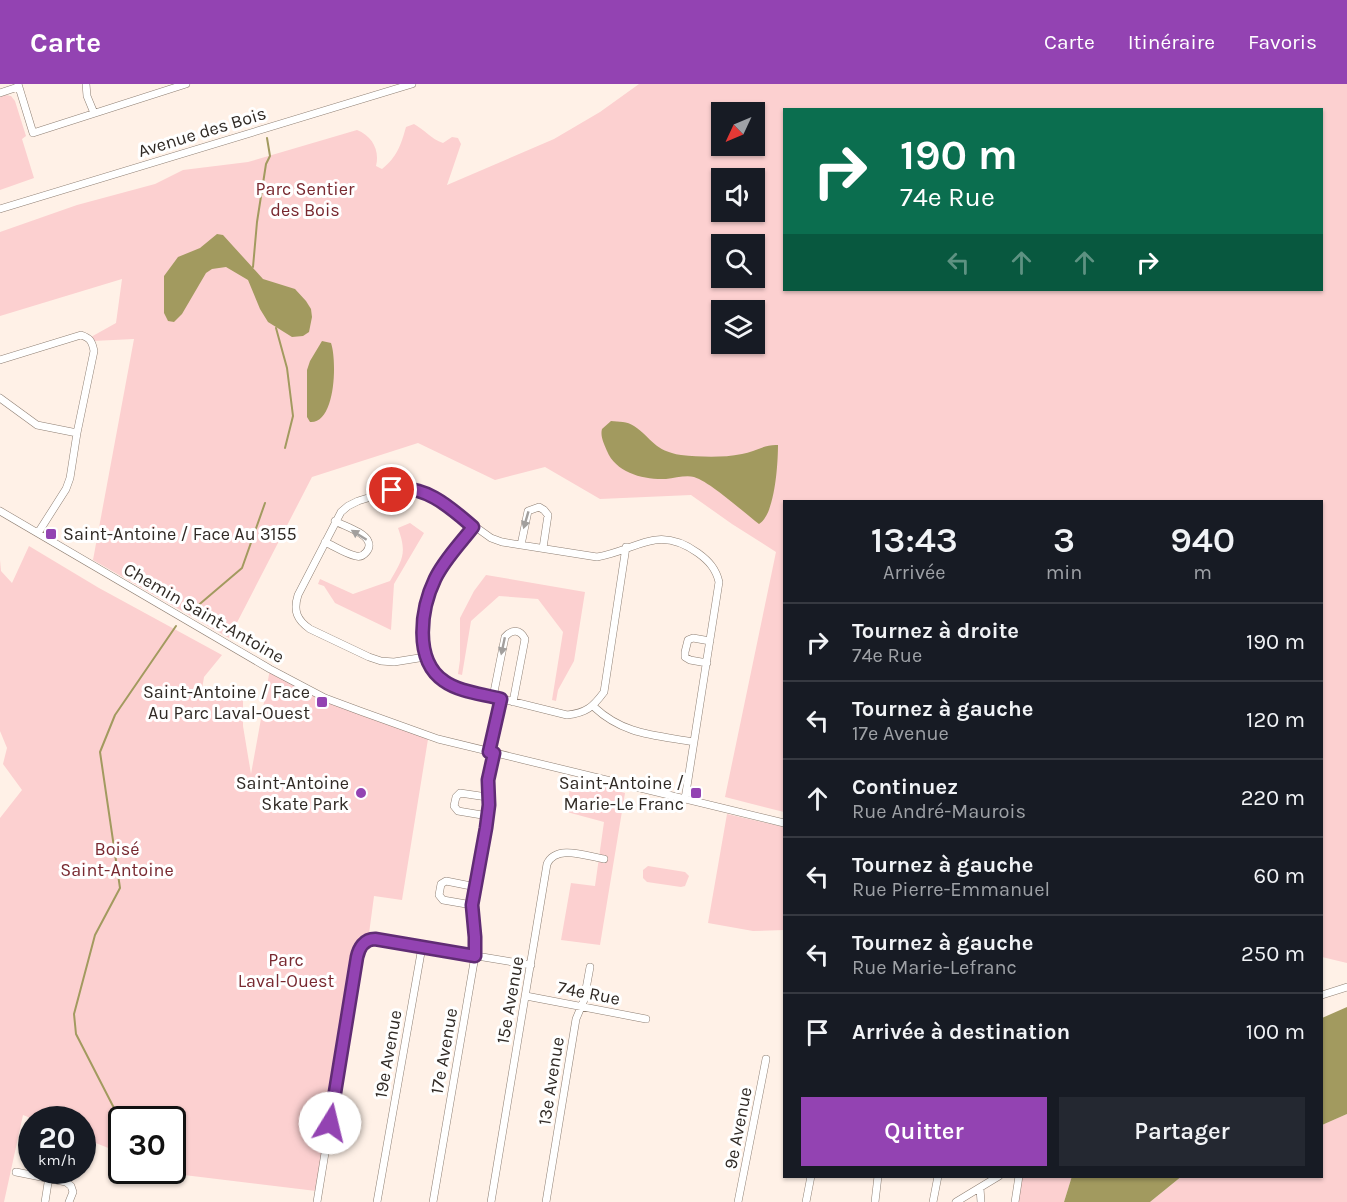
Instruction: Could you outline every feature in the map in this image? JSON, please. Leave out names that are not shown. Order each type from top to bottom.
[{"type":"street","points":[[86,84],[87,96],[94,113]]},
{"type":"street","points":[[0,93],[18,86],[33,133],[162,88],[186,84]]},
{"type":"street","name":"Avenue des Bois","points":[[0,209],[412,84]]},
{"type":"street","points":[[0,360],[81,335],[89,338],[93,343],[94,351],[70,478],[66,489],[38,533]]},
{"type":"street","points":[[0,398],[37,425],[77,433]]},
{"type":"street","points":[[425,657],[394,662],[381,661],[302,624],[297,615],[295,606],[336,521],[348,506],[400,488],[419,491],[433,497],[491,538],[520,545],[597,557],[648,540],[671,540],[693,550],[711,564],[717,573],[719,582],[685,799]]},
{"type":"street","points":[[520,545],[528,511],[539,507],[548,515],[543,548]]},
{"type":"street","name":"Chemin Saint-Antoine","points":[[0,511],[175,615],[326,698],[438,740],[783,823]]},
{"type":"street","points":[[325,542],[357,557],[368,551],[368,540],[364,536],[336,521]]},
{"type":"street","points":[[473,527],[440,568],[429,593],[423,627],[425,657],[431,668],[444,682],[454,687],[567,716],[582,713],[594,707],[604,692],[626,547]]},
{"type":"street","name":"17e Avenue","points":[[433,1202],[475,956],[472,905],[488,816],[487,797],[491,752],[505,637],[510,632],[516,631],[522,633],[525,639],[513,702]]},
{"type":"street","points":[[707,663],[690,660],[685,657],[685,652],[688,640],[693,638],[710,641]]},
{"type":"street","points":[[594,707],[616,725],[630,730],[694,742]]},
{"type":"street","points":[[487,797],[460,793],[456,797],[454,807],[458,811],[488,816]]},
{"type":"street","name":"15e Avenue","points":[[491,1202],[549,860],[559,852],[604,859]]},
{"type":"street","points":[[472,905],[442,900],[439,895],[441,884],[446,881],[476,887]]},
{"type":"street","points":[[317,1202],[357,957],[364,943],[375,939],[531,965]]},
{"type":"street","name":"19e Avenue","points":[[377,1202],[422,947]]},
{"type":"street","name":"13e Avenue","points":[[546,1202],[576,1019],[584,1000],[590,967]]},
{"type":"street","points":[[1323,995],[1347,987]]},
{"type":"street","name":"74e Rue","points":[[526,996],[646,1019]]},
{"type":"street","name":"9e Avenue","points":[[738,1202],[766,1059]]},
{"type":"street","points":[[806,1202],[810,1178]]},
{"type":"street","points":[[875,1202],[878,1178]]},
{"type":"street","points":[[933,1202],[938,1178]]},
{"type":"street","points":[[956,1202],[996,1178]]},
{"type":"street","points":[[1015,1202],[1018,1178]]},
{"type":"street","points":[[45,1202],[48,1184]]},
{"type":"street","points":[[68,1184],[73,1192],[69,1202]]},
{"type":"street","points":[[980,1188],[981,1202]]},
{"type":"green space","name":"Parc Sentier des Bois","points":[[639,84],[1347,84],[1347,963],[1323,957],[1323,500],[783,500],[783,812],[725,797],[776,552],[691,495],[600,499],[545,467],[495,480],[418,443],[312,477],[229,638],[93,560],[134,339],[93,341],[91,337],[116,323],[122,279],[0,316],[0,232],[77,205],[155,184],[183,170],[248,162],[357,130],[374,144],[377,154],[376,166],[382,169],[398,150],[406,127],[414,124],[443,143],[452,137],[458,138],[461,144],[447,185],[554,139],[600,112]]},
{"type":"green space","points":[[11,96],[15,101],[26,136],[22,139],[34,178],[0,190],[0,97]]},
{"type":"green space","points":[[410,523],[424,533],[394,584],[391,630],[335,603],[324,586],[318,584],[320,579],[353,594],[390,581],[398,567],[403,550],[398,528]]},
{"type":"green space","name":"Boisé Saint-Antoine","points":[[29,546],[99,588],[222,655],[204,677],[201,695],[219,688],[243,693],[243,726],[251,774],[270,669],[325,698],[429,733],[402,900],[374,896],[368,941],[360,947],[316,1191],[186,1175],[186,1106],[108,1106],[108,1148],[96,1143],[96,1106],[18,1106],[18,1138],[4,1202],[0,1202],[0,818],[22,790],[3,764],[7,748],[0,731],[0,560],[1,571],[12,583]]},
{"type":"green space","points":[[486,575],[585,592],[574,661],[558,690],[556,701],[552,700],[563,632],[538,599],[499,596],[471,621],[462,675],[458,674],[460,618],[474,591]]},
{"type":"green space","points":[[571,778],[625,793],[600,945],[561,940],[571,883],[595,886],[604,822],[567,812]]},
{"type":"green space","points":[[727,814],[783,827],[783,930],[753,931],[708,923]]},
{"type":"green space","points":[[648,866],[685,872],[689,876],[685,886],[681,887],[647,882],[643,878],[643,870]]},
{"type":"green space","points":[[1347,1114],[1347,1202],[1150,1202],[1180,1178],[1323,1178],[1323,1125]]},
{"type":"green space","points":[[1019,1178],[1071,1178],[1064,1202],[1015,1202]]},
{"type":"shaded area","points":[[217,234],[223,235],[263,279],[295,289],[311,309],[309,332],[303,336],[292,337],[268,322],[248,280],[226,267],[212,269],[206,273],[182,314],[174,322],[168,321],[164,313],[164,276],[178,257],[200,248]]},
{"type":"shaded area","points":[[322,341],[331,343],[333,351],[332,390],[325,413],[319,420],[310,422],[307,417],[307,370]]},
{"type":"shaded area","points":[[611,421],[631,424],[659,447],[681,455],[727,456],[778,445],[774,488],[769,511],[759,524],[718,491],[694,477],[649,478],[624,470],[611,459],[603,440],[602,429]]},
{"type":"shaded area","points":[[1347,1007],[1347,1114],[1323,1125],[1323,1018]]},
{"type":"shaded area","points":[[1071,1178],[1180,1178],[1150,1202],[1064,1202]]},
{"type":"waterway","points":[[253,267],[257,222],[266,164],[270,156],[267,138]]},
{"type":"waterway","points":[[276,328],[287,368],[293,416],[285,448]]},
{"type":"waterway","points":[[195,608],[242,568],[265,503]]},
{"type":"waterway","points":[[113,1106],[76,1034],[74,1014],[95,935],[120,888],[100,752],[115,715],[176,626]]},
{"type":"place","name":"Saint-Antoine / Face Au 3155","points":[[51,534]]},
{"type":"place","name":"Saint-Antoine / Face Au Parc Laval-Ouest","points":[[322,702]]},
{"type":"place","name":"Saint-Antoine Skate Park","points":[[361,793]]},
{"type":"place","name":"Saint-Antoine / Marie-Le Franc","points":[[696,793]]},
{"type":"route","points":[[330,1123],[357,957],[361,947],[367,941],[375,939],[475,956],[472,905],[488,816],[488,780],[494,753],[489,752],[501,699],[454,687],[444,682],[431,668],[425,657],[423,627],[434,579],[440,568],[473,527],[438,500],[419,491],[400,488],[392,490]]},
{"type":"park label","name":"Parc Laval-Ouest","points":[[286,970]]}]
